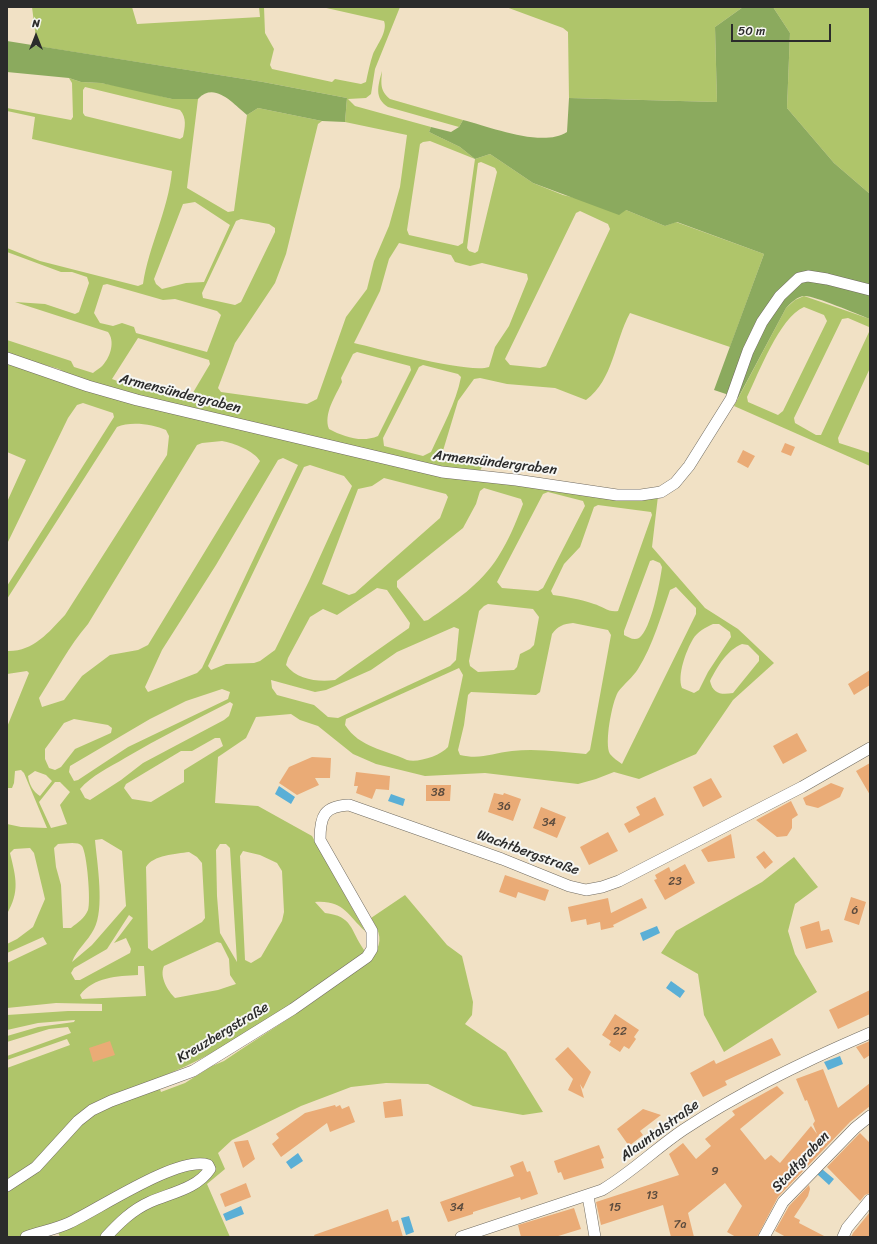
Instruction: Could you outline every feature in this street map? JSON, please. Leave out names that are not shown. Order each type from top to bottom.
[{"type":"street","name":"Armensündergraben","points":[[7,358],[81,384],[137,400],[442,472],[522,481],[617,496],[641,495],[661,492],[675,483],[689,466],[732,399],[748,351],[762,322],[780,296],[799,278],[808,276],[827,279],[870,290]]},
{"type":"street","name":"Wachtbergstraße","points":[[372,949],[372,931],[320,840],[320,824],[325,812],[335,806],[350,805],[502,859],[569,886],[586,890],[602,887],[619,881],[781,798],[870,748]]},
{"type":"street","name":"Kreuzbergstraße","points":[[7,1186],[36,1166],[78,1121],[92,1110],[111,1101],[193,1071],[332,983],[368,957],[372,949]]},
{"type":"street","name":"Alauntalstraße","points":[[461,1237],[588,1196],[615,1183],[673,1137],[737,1097],[785,1072],[870,1033]]},
{"type":"street","name":"Stadtgraben","points":[[764,1237],[783,1202],[850,1133],[870,1116]]},
{"type":"street","points":[[26,1237],[69,1223],[129,1190],[180,1168],[202,1163],[208,1164],[210,1169],[207,1174],[196,1183],[174,1194],[150,1202],[125,1217],[106,1237]]},
{"type":"street","points":[[588,1196],[595,1237]]},
{"type":"street","points":[[843,1237],[847,1228],[870,1200]]},
{"type":"green space","points":[[32,7],[132,7],[137,24],[260,17],[259,7],[264,7],[265,33],[274,49],[270,65],[272,69],[332,82],[335,79],[361,84],[366,82],[373,54],[385,29],[384,21],[322,7],[400,7],[375,69],[371,94],[366,98],[348,99],[355,106],[431,127],[429,132],[460,147],[475,159],[490,154],[533,183],[563,195],[626,210],[665,226],[676,222],[764,254],[730,347],[630,313],[608,371],[602,382],[586,400],[555,388],[507,384],[480,378],[474,379],[458,401],[442,454],[444,460],[482,466],[480,472],[443,468],[138,397],[71,376],[59,369],[7,354],[7,340],[71,361],[74,367],[93,373],[102,366],[110,353],[112,344],[108,332],[15,302],[45,304],[75,314],[79,312],[89,283],[87,277],[72,272],[61,272],[7,252],[7,248],[40,261],[138,286],[143,284],[167,200],[172,171],[32,139],[35,117],[7,111],[7,108],[71,120],[73,117],[72,83],[69,78],[81,82],[101,83],[129,88],[172,99],[198,99],[187,188],[228,212],[234,211],[247,115],[258,108],[322,121],[318,124],[286,254],[275,283],[235,343],[218,388],[221,392],[307,404],[317,399],[346,317],[367,289],[374,261],[389,226],[400,187],[407,135],[345,122],[347,98],[263,82],[37,46]],"holes":[[[85,87],[180,110],[185,119],[183,137],[180,139],[85,116],[83,113],[83,90]],[[430,141],[475,159],[463,243],[458,246],[409,235],[407,230],[420,144],[423,142]],[[481,162],[495,168],[497,172],[478,251],[475,253],[469,251],[467,248],[478,163]],[[195,202],[230,225],[204,282],[186,283],[162,289],[156,284],[154,279],[183,204]],[[580,211],[608,224],[610,229],[546,366],[540,368],[510,365],[505,359],[576,213]],[[241,219],[269,224],[275,228],[275,232],[241,302],[235,305],[203,298],[202,293],[236,221]],[[399,243],[451,255],[455,262],[470,266],[482,263],[527,274],[528,279],[509,326],[495,347],[489,367],[463,367],[444,364],[354,343],[380,291],[389,259]],[[107,284],[163,300],[175,299],[217,311],[221,315],[207,352],[136,333],[134,327],[122,323],[113,326],[100,323],[94,313],[103,285]],[[138,338],[209,360],[210,364],[191,396],[185,397],[155,388],[136,388],[112,379]],[[357,352],[410,366],[411,370],[378,436],[366,439],[347,437],[329,429],[329,411],[342,382],[341,378],[353,354]],[[423,365],[458,374],[461,377],[452,406],[431,452],[423,456],[384,446],[383,438],[419,367]]]},
{"type":"green space","points":[[506,7],[743,7],[715,27],[717,102],[569,98],[568,32],[563,28]]},
{"type":"green space","points":[[743,7],[773,7],[790,33],[787,108],[834,163],[870,194],[870,319],[810,297],[802,296],[797,298],[786,308],[738,398],[714,390],[764,254],[677,222],[665,226],[626,210],[619,215],[533,183],[490,154],[475,159],[460,147],[429,132],[431,127],[451,132],[459,127],[463,120],[516,135],[544,138],[557,136],[567,132],[569,98],[717,102],[715,27]]},
{"type":"green space","points":[[773,7],[870,7],[870,194],[834,163],[787,108],[790,33]]},
{"type":"green space","points":[[7,41],[263,82],[347,98],[345,122],[322,121],[258,108],[247,115],[224,96],[211,92],[204,94],[198,99],[172,99],[101,83],[81,82],[69,78],[7,72]]},
{"type":"green space","points":[[382,71],[382,87],[384,93],[390,99],[463,120],[459,127],[388,107],[381,100],[378,91]]},
{"type":"green space","points":[[804,296],[870,319],[870,368],[838,438],[839,443],[870,453],[870,466],[734,406],[786,308],[795,300]],"holes":[[[804,307],[824,315],[827,321],[783,411],[778,415],[748,402],[747,397],[778,334],[786,322]],[[848,318],[869,327],[869,332],[821,435],[816,435],[795,423],[794,418],[842,319]]]},
{"type":"green space","points":[[7,361],[363,457],[658,496],[652,547],[705,608],[738,629],[774,663],[733,700],[696,754],[639,779],[614,772],[578,784],[485,773],[425,776],[376,764],[353,754],[318,726],[300,720],[291,714],[256,717],[246,738],[218,757],[215,803],[258,806],[312,836],[365,931],[339,906],[333,903],[315,902],[325,913],[341,917],[350,925],[364,950],[364,955],[315,990],[252,1030],[198,1060],[156,1079],[161,1092],[185,1083],[212,1066],[224,1061],[333,987],[364,964],[377,949],[379,945],[379,937],[377,929],[371,918],[405,895],[447,945],[462,956],[473,1002],[472,1015],[465,1024],[506,1052],[543,1112],[523,1115],[473,1106],[428,1084],[386,1083],[351,1087],[301,1106],[232,1140],[218,1153],[225,1169],[207,1184],[230,1237],[60,1237],[58,1232],[45,1237],[7,1237],[7,1068],[70,1045],[67,1039],[7,1060],[7,1056],[71,1033],[68,1027],[49,1029],[7,1042],[7,1036],[38,1027],[74,1022],[75,1020],[38,1023],[7,1030],[7,1015],[68,1011],[102,1011],[102,1004],[56,1003],[7,1008],[7,963],[47,944],[43,937],[7,953],[7,944],[17,939],[33,927],[45,899],[34,853],[30,848],[14,849],[10,853],[16,884],[14,898],[7,914],[7,824],[21,827],[47,828],[24,773],[21,770],[15,771],[12,788],[7,788],[7,727],[29,673],[27,671],[7,674],[7,651],[25,648],[32,645],[46,635],[65,615],[167,455],[169,436],[166,430],[155,426],[128,424],[117,427],[7,599],[7,586],[114,417],[113,413],[83,403],[77,405],[68,418],[7,544],[7,502],[26,460],[7,452]],"holes":[[[222,441],[243,448],[257,457],[260,461],[148,645],[138,650],[110,655],[82,676],[64,700],[42,707],[39,698],[68,650],[88,624],[197,445]],[[283,458],[298,465],[202,668],[197,673],[148,692],[145,687],[162,650],[216,565],[278,460]],[[310,465],[344,476],[352,486],[309,581],[275,650],[260,661],[254,663],[226,664],[211,670],[208,666],[304,467]],[[384,478],[446,494],[448,497],[440,518],[355,593],[349,595],[322,584],[358,489],[372,486]],[[484,488],[521,499],[523,504],[512,531],[502,551],[491,567],[484,576],[466,592],[428,620],[424,621],[397,587],[397,581],[463,528],[476,504],[480,491]],[[548,492],[583,501],[585,506],[543,588],[538,591],[502,588],[497,582],[543,494]],[[598,505],[651,512],[652,515],[618,611],[609,610],[579,599],[553,595],[551,591],[564,564],[580,547],[594,507]],[[653,560],[660,563],[662,567],[651,616],[647,626],[639,638],[629,638],[624,635],[624,631],[650,561]],[[676,587],[696,608],[696,614],[622,764],[610,754],[608,749],[608,733],[613,704],[618,692],[636,672],[643,660],[660,620],[670,590]],[[377,588],[387,590],[410,623],[409,628],[335,680],[322,681],[302,677],[286,665],[288,658],[310,617],[323,609],[337,615]],[[488,604],[533,609],[539,617],[534,645],[530,649],[520,654],[517,667],[514,670],[478,672],[470,666],[469,661],[479,611],[484,606]],[[573,623],[608,630],[611,635],[590,750],[586,754],[530,750],[512,751],[474,757],[460,755],[458,750],[464,725],[468,695],[471,692],[536,695],[540,692],[552,634],[561,626]],[[713,624],[719,624],[730,632],[731,637],[708,672],[699,690],[694,693],[682,688],[681,670],[690,644],[695,636]],[[454,627],[459,629],[456,660],[450,666],[338,718],[328,717],[314,705],[277,695],[272,688],[271,680],[315,692],[326,690],[371,670],[397,652]],[[742,644],[748,645],[759,656],[759,661],[733,693],[729,694],[721,694],[715,691],[710,681],[723,660],[732,650]],[[459,668],[463,675],[448,747],[440,753],[423,760],[412,761],[373,747],[358,739],[345,725],[346,719]],[[222,689],[230,692],[228,699],[128,747],[78,780],[74,781],[69,772],[70,766],[150,719],[186,701]],[[230,702],[233,704],[229,716],[224,720],[143,763],[121,780],[90,800],[85,798],[80,789],[84,784],[107,768],[177,729]],[[74,719],[108,725],[112,728],[111,733],[75,749],[61,767],[55,770],[49,768],[45,759],[45,749],[64,723]],[[215,738],[220,738],[223,746],[184,770],[184,782],[151,802],[132,799],[124,788],[126,784],[181,751],[192,751]],[[35,771],[46,775],[52,781],[40,796],[30,785],[28,776]],[[55,782],[60,782],[70,792],[60,805],[67,824],[51,828],[39,802]],[[102,839],[122,851],[126,906],[92,945],[72,962],[94,929],[99,910],[99,886],[95,840]],[[58,844],[80,844],[84,850],[87,867],[89,888],[88,910],[83,918],[71,928],[63,928],[61,885],[56,867],[54,848]],[[220,844],[226,844],[230,848],[237,962],[220,933],[217,896],[216,850]],[[243,851],[260,855],[277,863],[282,871],[284,912],[282,921],[261,957],[251,963],[245,960],[240,856]],[[189,852],[197,857],[202,863],[205,918],[202,922],[152,951],[148,948],[146,867],[154,860],[165,856]],[[129,915],[133,918],[114,943],[126,938],[131,949],[130,953],[80,980],[75,980],[71,973],[74,968],[107,949]],[[217,942],[221,943],[229,959],[230,975],[236,984],[218,990],[175,998],[167,988],[163,979],[164,966]],[[138,966],[144,966],[146,996],[82,999],[80,995],[92,984],[114,977],[138,975]]]},
{"type":"green space","points":[[794,857],[818,887],[795,904],[788,931],[795,954],[817,992],[724,1052],[704,1015],[698,974],[661,953],[676,931],[762,882]]},
{"type":"water","points":[[279,786],[295,797],[291,804],[275,794]]},
{"type":"water","points":[[391,794],[405,799],[403,806],[388,801]]},
{"type":"water","points":[[657,926],[660,933],[643,941],[640,933]]},
{"type":"water","points":[[671,981],[685,991],[680,998],[666,988]]},
{"type":"water","points":[[840,1056],[843,1064],[828,1070],[824,1062]]},
{"type":"water","points":[[298,1153],[303,1161],[291,1169],[286,1162]]},
{"type":"water","points":[[822,1169],[834,1179],[829,1185],[817,1174]]},
{"type":"water","points":[[241,1206],[244,1214],[226,1221],[223,1214]]},
{"type":"water","points":[[409,1216],[414,1232],[406,1235],[401,1218]]},
{"type":"building","points":[[785,443],[795,447],[791,456],[781,452]]},
{"type":"building","points":[[743,450],[755,456],[748,468],[737,462]]},
{"type":"building","points":[[870,670],[870,685],[854,695],[848,684]]},
{"type":"building","points":[[797,733],[807,751],[783,764],[773,746]]},
{"type":"building","points":[[312,757],[331,758],[330,778],[315,778],[319,785],[297,795],[279,783],[289,767]]},
{"type":"building","points":[[870,763],[870,795],[856,771]]},
{"type":"building","points":[[356,772],[390,776],[389,790],[376,789],[372,799],[356,793],[358,786],[354,786]]},
{"type":"building","points":[[711,778],[722,797],[703,807],[693,787]]},
{"type":"building","points":[[831,783],[844,788],[840,797],[818,808],[806,805],[803,798]]},
{"type":"building","points":[[426,785],[451,785],[450,801],[426,801]]},
{"type":"building","points":[[494,793],[503,795],[504,793],[521,799],[513,821],[488,812]]},
{"type":"building","points":[[655,797],[664,815],[629,833],[624,824],[640,815],[636,807]]},
{"type":"building","points":[[791,801],[798,815],[792,819],[792,828],[787,836],[777,837],[756,820]]},
{"type":"building","points":[[541,807],[566,817],[557,838],[533,828]]},
{"type":"building","points":[[608,832],[618,851],[589,865],[580,847]]},
{"type":"building","points":[[731,834],[735,858],[708,862],[701,850]]},
{"type":"building","points":[[764,851],[773,862],[765,869],[756,857]]},
{"type":"building","points":[[685,864],[695,883],[665,900],[654,880],[657,879],[655,875],[669,867],[671,872]]},
{"type":"building","points":[[505,875],[549,890],[545,901],[518,892],[516,898],[499,892]]},
{"type":"building","points":[[851,897],[866,902],[859,925],[844,920]]},
{"type":"building","points":[[608,898],[611,913],[642,898],[647,908],[613,925],[614,927],[601,930],[600,922],[587,925],[586,919],[571,922],[568,907]]},
{"type":"building","points":[[819,921],[821,931],[829,929],[833,942],[806,949],[800,927]]},
{"type":"building","points":[[870,990],[870,1014],[838,1029],[829,1010]]},
{"type":"building","points":[[615,1014],[639,1030],[634,1037],[636,1039],[629,1049],[624,1046],[620,1052],[609,1045],[611,1041],[602,1035]]},
{"type":"building","points":[[772,1038],[781,1055],[725,1081],[727,1085],[703,1097],[690,1073],[714,1060],[716,1064]]},
{"type":"building","points":[[110,1041],[115,1055],[93,1062],[89,1048]]},
{"type":"building","points":[[870,1041],[870,1055],[864,1059],[856,1047]]},
{"type":"building","points":[[568,1047],[591,1072],[583,1089],[580,1084],[584,1098],[568,1090],[573,1079],[555,1059]]},
{"type":"building","points":[[823,1069],[838,1108],[870,1083],[870,1106],[850,1122],[778,1197],[757,1237],[736,1237],[727,1232],[742,1206],[725,1183],[688,1213],[694,1237],[671,1237],[663,1205],[601,1225],[596,1202],[679,1175],[669,1154],[683,1143],[696,1159],[711,1146],[705,1139],[735,1115],[732,1111],[777,1086],[784,1093],[740,1129],[765,1160],[771,1155],[780,1163],[811,1126],[817,1134],[813,1124],[815,1121],[807,1100],[805,1101],[796,1079]]},
{"type":"building","points":[[401,1099],[403,1116],[385,1118],[383,1102]]},
{"type":"building","points":[[335,1105],[336,1107],[340,1105],[342,1109],[349,1106],[355,1122],[330,1132],[327,1123],[281,1157],[272,1144],[279,1138],[276,1134],[305,1113]]},
{"type":"building","points":[[643,1109],[661,1115],[640,1131],[643,1135],[629,1146],[617,1129]]},
{"type":"building","points":[[860,1133],[870,1143],[870,1193],[865,1195],[860,1201],[827,1167]]},
{"type":"building","points":[[248,1140],[255,1159],[243,1168],[234,1142]]},
{"type":"building","points":[[599,1145],[604,1158],[601,1159],[604,1168],[564,1180],[561,1172],[558,1173],[554,1161]]},
{"type":"building","points":[[523,1161],[527,1172],[530,1171],[538,1194],[521,1200],[520,1197],[473,1212],[473,1214],[448,1222],[440,1202],[514,1176],[510,1166]]},
{"type":"building","points":[[246,1183],[251,1197],[225,1207],[220,1194]]},
{"type":"building","points":[[809,1185],[810,1189],[808,1196],[794,1217],[800,1220],[799,1223],[826,1237],[786,1237],[775,1231],[789,1206]]},
{"type":"building","points":[[574,1208],[581,1229],[555,1237],[521,1237],[518,1225]]},
{"type":"building","points":[[388,1209],[392,1222],[398,1220],[403,1237],[315,1237],[314,1235]]},
{"type":"building","points":[[870,1212],[870,1237],[851,1237],[853,1233]]}]
